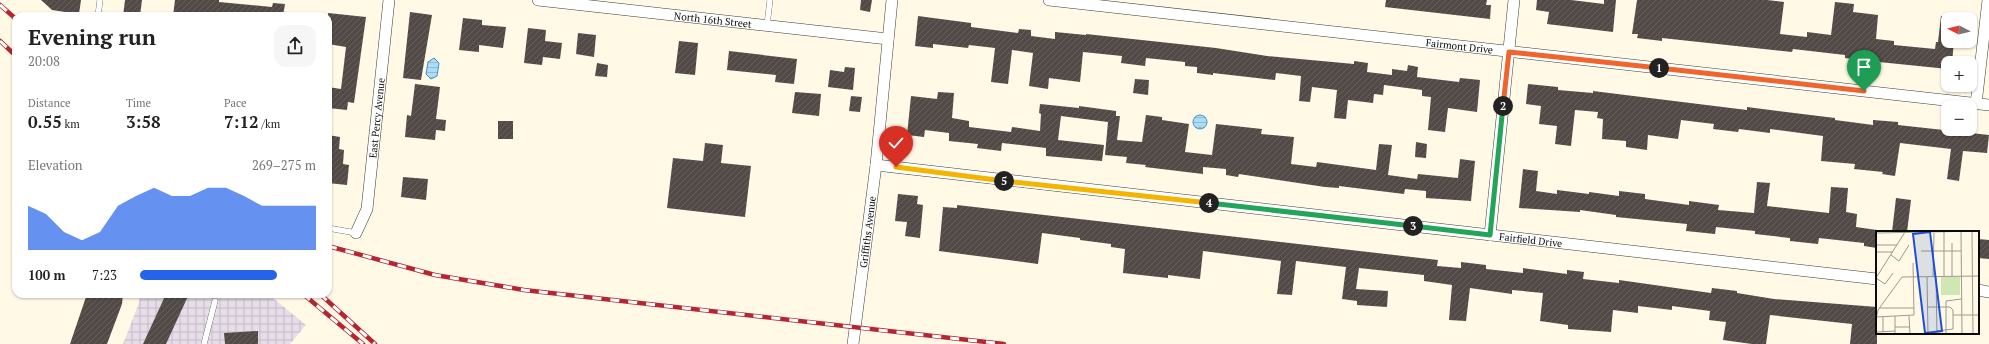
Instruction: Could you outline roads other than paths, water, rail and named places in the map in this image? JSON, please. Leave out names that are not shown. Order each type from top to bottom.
[{"type":"street","name":"East Percy Avenue","points":[[356,233],[367,209],[389,0]]},
{"type":"street","name":"North 16th Street","points":[[538,0],[888,39]]},
{"type":"street","name":"Griffiths Avenue","points":[[853,344],[876,165],[892,0]]},
{"type":"street","name":"Fairmont Drive","points":[[1050,0],[1941,100]]},
{"type":"street","points":[[1490,235],[1514,0]]},
{"type":"street","points":[[1976,100],[1988,0]]},
{"type":"street","name":"Fairmont Drive","points":[[1977,104],[1989,105]]},
{"type":"street","name":"Fairfield Drive","points":[[876,165],[1876,278]]},
{"type":"street","points":[[1979,290],[1989,292]]},
{"type":"lane","points":[[98,12],[100,0]]},
{"type":"lane","points":[[767,25],[770,0]]},
{"type":"lane","points":[[332,229],[356,233]]},
{"type":"lane","points":[[204,344],[215,302]]},
{"type":"water","points":[[434,58],[439,63],[437,76],[431,79],[426,74],[428,62]]},
{"type":"water","points":[[1197,115],[1203,115],[1207,119],[1207,125],[1203,129],[1197,129],[1193,125],[1193,119]]},
{"type":"railway","points":[[0,5],[12,16]]},
{"type":"railway","points":[[0,41],[12,52]]},
{"type":"railway","points":[[332,247],[435,275],[524,290],[1004,344]]},
{"type":"railway","points":[[308,298],[363,344]]},
{"type":"railway","points":[[324,298],[375,344]]}]
